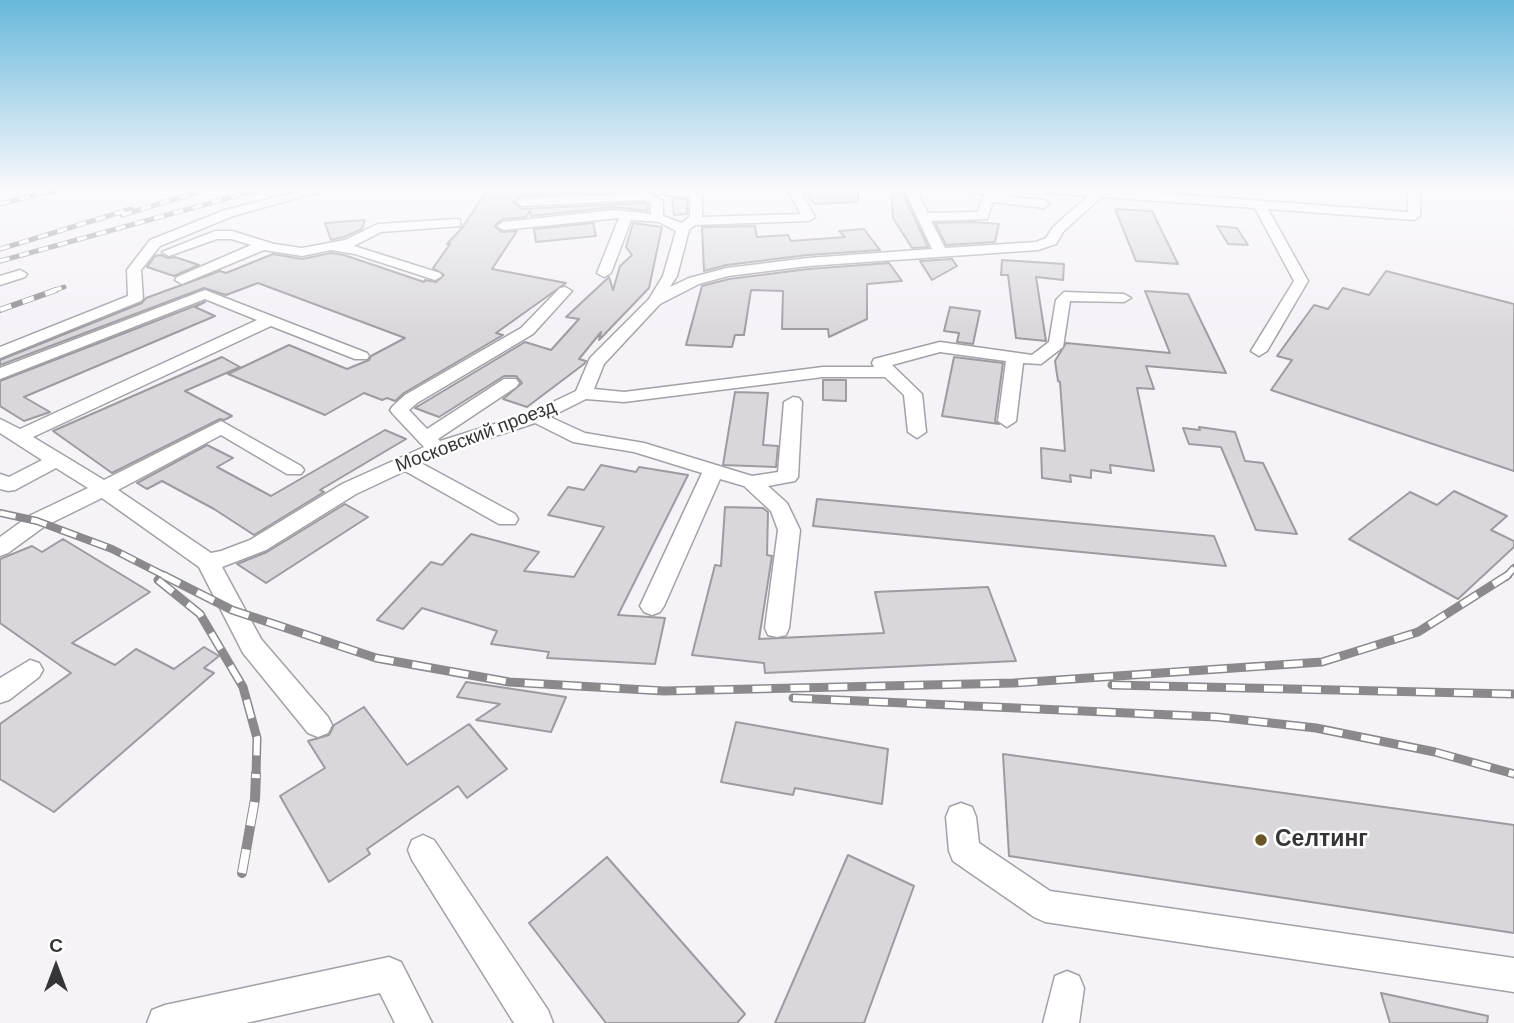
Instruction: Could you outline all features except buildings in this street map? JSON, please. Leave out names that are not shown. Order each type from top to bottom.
[{"type":"street","points":[[0,353],[136,298],[134,271],[155,243],[170,237]]},
{"type":"street","points":[[140,262],[213,237]]},
{"type":"street","points":[[237,237],[263,245],[302,252],[349,243],[361,237]]},
{"type":"street","points":[[604,273],[618,237]]},
{"type":"street","points":[[684,237],[670,276],[654,301],[596,362],[583,394],[624,397],[823,372],[889,372]]},
{"type":"street","points":[[933,237],[940,252]]},
{"type":"street","points":[[654,301],[694,281],[727,272],[808,262],[1038,246],[1055,237]]},
{"type":"street","points":[[1259,351],[1301,281],[1277,237]]},
{"type":"street","points":[[183,280],[263,245]]},
{"type":"street","points":[[317,249],[356,250],[435,276]]},
{"type":"street","points":[[0,281],[20,274]]},
{"type":"street","points":[[510,383],[431,443],[399,410],[411,398],[527,331],[565,291]]},
{"type":"street","points":[[0,374],[205,294],[361,356]]},
{"type":"street","points":[[917,432],[913,394],[880,363],[940,347],[1035,360],[1057,344],[1063,300],[1069,295],[1124,298]]},
{"type":"street","points":[[6,430],[271,320]]},
{"type":"street","points":[[1007,421],[1015,357]]},
{"type":"street","name":"Московский проезд","points":[[208,562],[258,545],[349,489],[405,463],[431,443],[536,417],[583,394]]},
{"type":"street","points":[[751,482],[788,477],[793,402]]},
{"type":"street","points":[[536,417],[580,438],[637,447],[751,482],[780,508],[789,530],[777,628]]},
{"type":"street","points":[[1,547],[37,521],[221,427],[294,470]]},
{"type":"street","points":[[6,430],[103,489],[208,562],[252,646],[318,725]]},
{"type":"street","points":[[0,480],[8,485],[57,460]]},
{"type":"street","points":[[405,463],[507,519]]},
{"type":"street","points":[[652,606],[715,469]]},
{"type":"street","points":[[0,692],[30,670]]},
{"type":"street","points":[[961,817],[964,851],[1045,906],[1514,975]]},
{"type":"street","points":[[423,850],[535,1023]]},
{"type":"street","points":[[165,1023],[389,974],[414,1023]]},
{"type":"street","points":[[1061,1023],[1066,988]]},
{"type":"railway","points":[[0,249],[40,237]]},
{"type":"railway","points":[[0,261],[88,237]]},
{"type":"railway","points":[[52,291],[64,287]]},
{"type":"railway","points":[[0,310],[56,290]]},
{"type":"railway","points":[[0,513],[37,521],[112,549],[167,577]]},
{"type":"railway","points":[[1507,575],[1514,568]]},
{"type":"railway","points":[[163,575],[232,610],[376,658],[509,682],[664,691],[1014,683],[1322,662],[1418,632],[1507,575]]},
{"type":"railway","points":[[158,580],[200,614],[243,687],[257,738],[256,775]]},
{"type":"railway","points":[[1112,685],[1514,694]]},
{"type":"railway","points":[[793,698],[1217,717],[1316,728],[1435,752],[1514,774]]},
{"type":"railway","points":[[242,873],[255,799],[256,774]]},
{"type":"place","name":"Селтинг","points":[[1261,840]]}]
